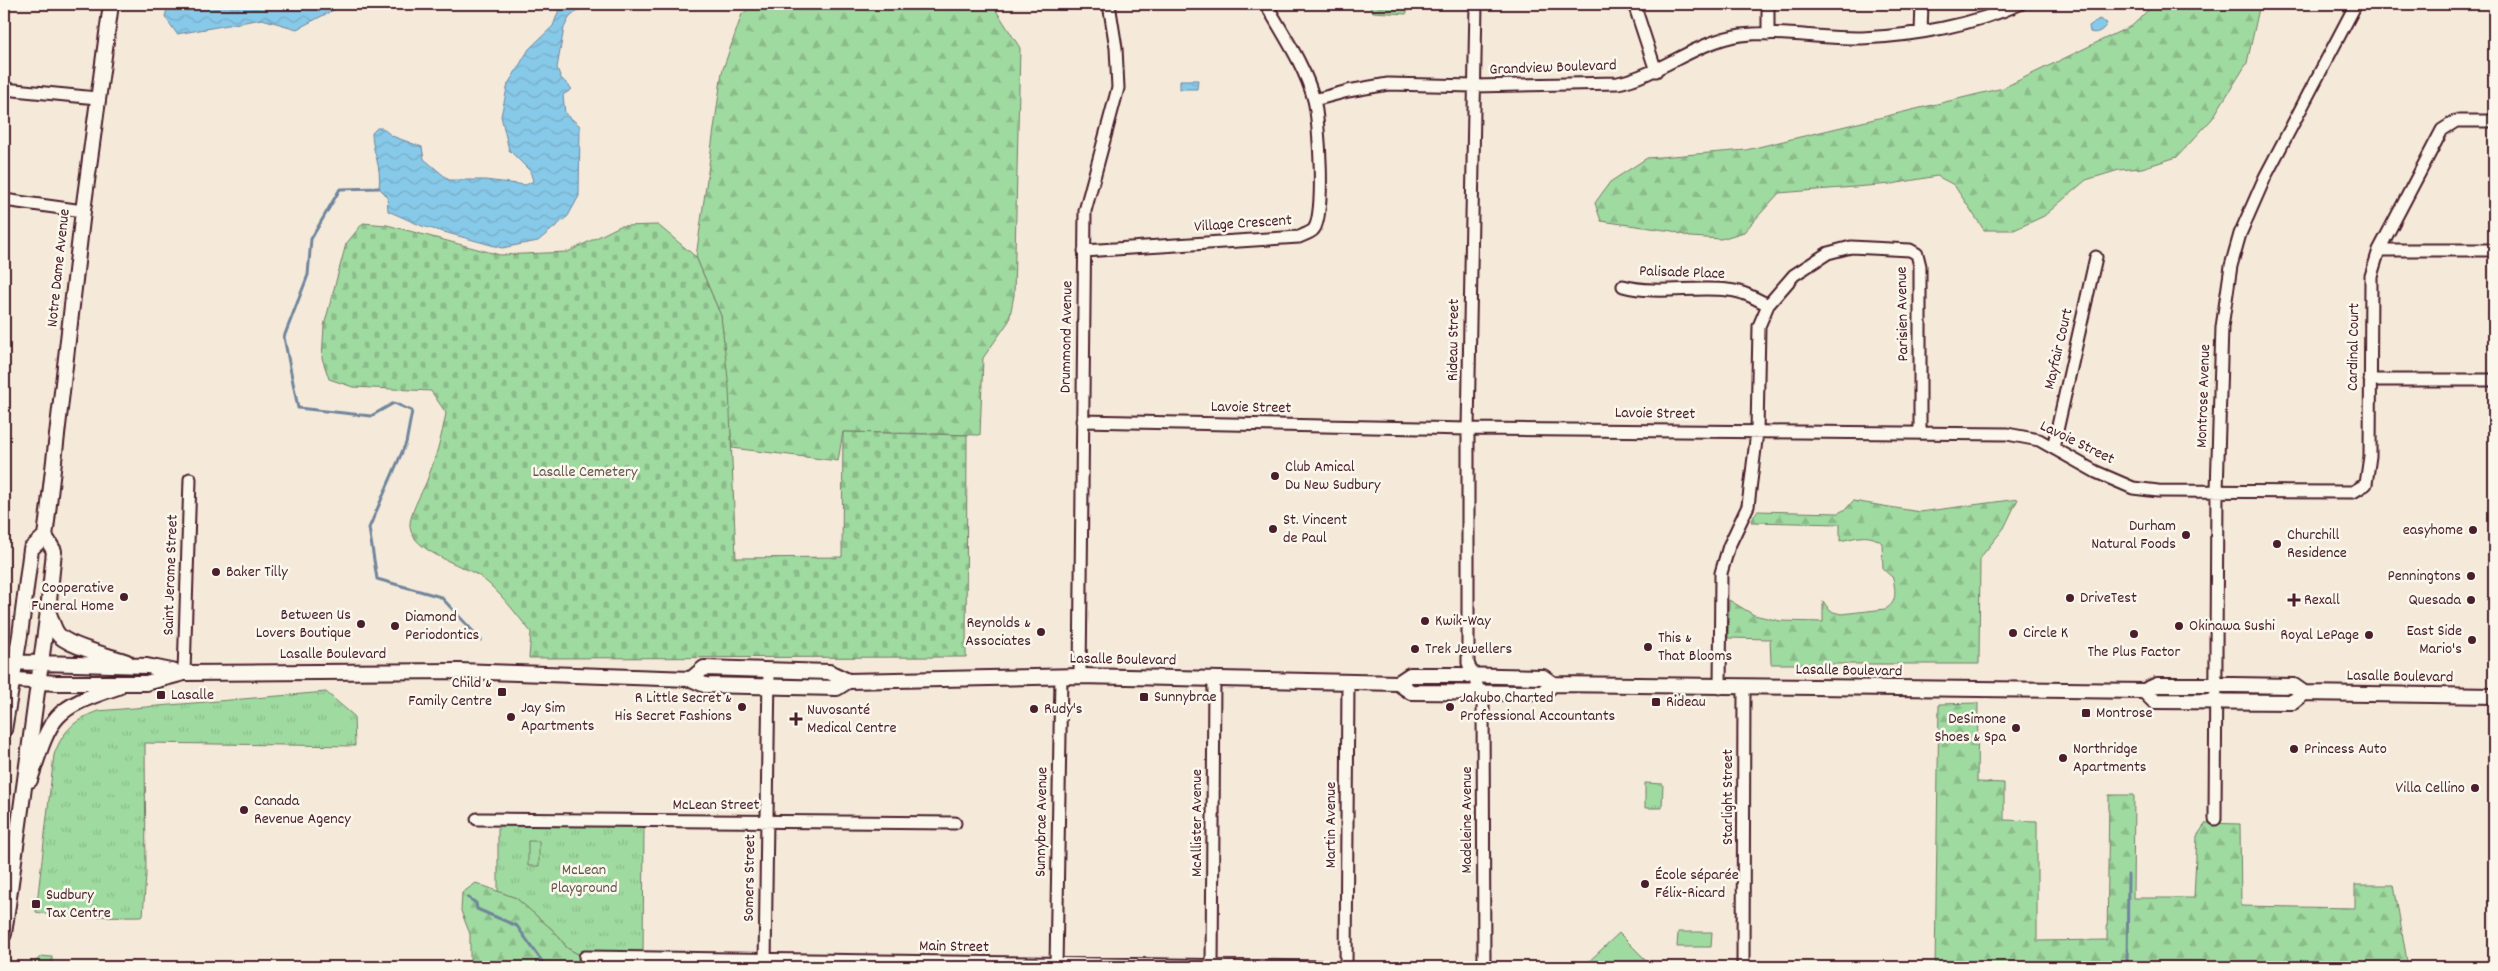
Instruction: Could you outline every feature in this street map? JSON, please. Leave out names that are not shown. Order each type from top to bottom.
[{"type":"main road","name":"Notre Dame Avenue","points":[[4,934],[36,682],[48,611],[54,552],[45,536],[97,98],[111,4]]},
{"type":"main road","points":[[4,730],[9,662],[31,549],[45,536]]},
{"type":"main road","points":[[48,611],[57,634],[71,645],[98,651],[137,666]]},
{"type":"main road","name":"Lasalle Boulevard","points":[[9,662],[137,666],[184,673],[459,670],[691,679],[705,685],[769,687],[837,688],[848,681]]},
{"type":"main road","name":"Lasalle Boulevard","points":[[691,679],[704,668],[829,672],[848,681],[1080,676],[1398,683],[1411,692],[1544,693],[1553,684]]},
{"type":"main road","name":"Lasalle Boulevard","points":[[8,679],[36,682],[146,683],[184,673]]},
{"type":"main road","name":"Lasalle Boulevard","points":[[1398,683],[1410,675],[1472,675],[1543,677],[1553,684],[1720,688],[2144,691],[2157,685],[2294,686],[2304,694]]},
{"type":"main road","points":[[21,809],[47,730],[60,713],[79,701],[131,683]]},
{"type":"main road","name":"Lasalle Boulevard","points":[[2144,691],[2154,701],[2215,702],[2292,702],[2304,694],[2494,696]]},
{"type":"street","name":"Drummond Avenue","points":[[1080,676],[1085,211],[1118,88],[1116,48],[1109,4]]},
{"type":"street","name":"Village Crescent","points":[[1084,251],[1300,237],[1314,230],[1320,216],[1320,149],[1314,100],[1295,55],[1266,4]]},
{"type":"street","name":"Rideau Street","points":[[1472,675],[1468,663],[1468,429],[1476,4]]},
{"type":"street","points":[[1634,4],[1656,70]]},
{"type":"street","points":[[1768,4],[1768,34]]},
{"type":"street","points":[[1922,4],[1922,32]]},
{"type":"street","name":"Grandview Boulevard","points":[[1314,100],[1348,91],[1388,84],[1474,86],[1618,83],[1638,79],[1712,43],[1739,36],[1768,34],[1861,38],[1922,32],[1999,13],[2020,4]]},
{"type":"street","name":"Montrose Avenue","points":[[2215,819],[2217,491],[2222,327],[2231,266],[2240,234],[2265,177],[2356,4]]},
{"type":"street","points":[[4,89],[97,98]]},
{"type":"street","name":"Cardinal Court","points":[[2217,491],[2353,492],[2366,484],[2370,456],[2372,276],[2379,250],[2442,130],[2456,121],[2494,121]]},
{"type":"street","points":[[4,200],[83,211]]},
{"type":"street","name":"Parisien Avenue","points":[[1720,688],[1721,573],[1729,546],[1748,506],[1757,432],[1760,326],[1768,305],[1794,276],[1828,252],[1851,247],[1910,250],[1917,254],[1920,266],[1920,433]]},
{"type":"street","points":[[2379,250],[2494,250]]},
{"type":"street","name":"Mayfair Court","points":[[2053,448],[2096,257]]},
{"type":"street","name":"Palisade Place","points":[[1623,286],[1639,290],[1727,290],[1753,296],[1768,305]]},
{"type":"street","points":[[2370,380],[2494,380]]},
{"type":"street","name":"Lavoie Street","points":[[1082,421],[1468,429],[2007,434],[2039,440],[2096,472],[2133,488],[2158,491],[2217,491]]},
{"type":"street","name":"Saint Jerome Street","points":[[184,673],[190,478]]},
{"type":"street","name":"Somers Street","points":[[765,963],[769,670]]},
{"type":"street","name":"Madeleine Avenue","points":[[1472,675],[1483,700],[1484,967]]},
{"type":"street","name":"Sunnybrae Avenue","points":[[1056,966],[1061,676]]},
{"type":"street","name":"McAllister Avenue","points":[[1212,967],[1214,679]]},
{"type":"street","name":"Martin Avenue","points":[[1346,967],[1348,682]]},
{"type":"street","name":"Starlight Street","points":[[1743,967],[1744,688]]},
{"type":"street","name":"McLean Street","points":[[476,819],[955,823]]},
{"type":"street","name":"Main Street","points":[[585,957],[901,965],[1323,967]]},
{"type":"green space","points":[[755,4],[992,4],[1020,48],[1014,295],[1009,321],[983,358],[980,435],[843,432],[838,461],[732,448],[721,316],[696,257],[722,72],[742,14]]},
{"type":"green space","points":[[1368,4],[1411,4],[1406,14],[1373,12]]},
{"type":"green space","points":[[2154,4],[2260,4],[2247,63],[2212,119],[2177,157],[2142,168],[2119,170],[2086,180],[2044,216],[2014,230],[1984,230],[1954,185],[1937,176],[1892,184],[1779,193],[1744,232],[1721,239],[1690,237],[1672,231],[1601,221],[1595,203],[1610,182],[1647,158],[1746,150],[2003,88],[2133,25]]},
{"type":"green space","name":"Lasalle Cemetery","points":[[363,223],[387,225],[500,255],[568,252],[620,226],[658,225],[696,257],[721,316],[729,388],[736,558],[842,557],[843,432],[967,435],[966,657],[529,658],[531,632],[502,597],[482,578],[424,547],[415,539],[410,529],[412,514],[432,466],[446,413],[431,391],[353,387],[329,379],[322,358],[324,326],[346,244]]},
{"type":"green space","points":[[2018,499],[2004,528],[1980,558],[1979,664],[1771,664],[1770,639],[1728,638],[1729,600],[1754,615],[1780,621],[1823,622],[1823,601],[1830,611],[1841,614],[1885,609],[1894,600],[1893,578],[1883,569],[1882,543],[1867,537],[1840,541],[1840,524],[1751,522],[1757,511],[1838,513],[1846,509],[1853,501],[1920,512]]},
{"type":"green space","points":[[326,692],[354,716],[355,746],[145,743],[146,875],[143,916],[60,917],[36,912],[54,755],[65,733],[76,722],[98,711]]},
{"type":"green space","points":[[1978,703],[1977,782],[2004,783],[2004,820],[2037,821],[2037,941],[2107,940],[2109,795],[2134,795],[2133,898],[2194,898],[2197,836],[2206,823],[2240,824],[2241,906],[2355,908],[2355,885],[2394,885],[2408,967],[1935,967],[1939,704]]},
{"type":"green space","points":[[1645,783],[1663,784],[1662,808],[1645,808]]},
{"type":"green space","name":"McLean Playground","points":[[498,820],[644,821],[643,958],[585,958],[567,948],[555,932],[516,898],[498,892]]},
{"type":"green space","points":[[528,841],[539,841],[539,866],[528,866]]},
{"type":"green space","points":[[476,883],[516,898],[555,932],[567,948],[585,958],[619,958],[619,967],[470,967],[470,934],[461,911],[462,893]]},
{"type":"green space","points":[[1678,932],[1712,932],[1711,947],[1677,947]]},
{"type":"green space","points":[[1619,933],[1653,967],[1583,967],[1585,965]]},
{"type":"green space","points":[[41,956],[52,957],[52,967],[25,967],[33,964]]},
{"type":"water","points":[[168,4],[345,4],[297,29],[262,19],[177,34],[165,17]]},
{"type":"water","points":[[561,4],[585,4],[569,18],[564,28],[557,68],[561,78],[572,89],[563,95],[565,113],[580,126],[579,196],[568,216],[538,241],[502,248],[422,226],[388,211],[387,196],[379,188],[379,172],[372,140],[372,133],[377,128],[382,128],[392,136],[422,147],[424,159],[449,180],[485,180],[526,185],[533,181],[530,171],[509,150],[501,116],[508,84],[529,49],[553,26]]},
{"type":"water","points":[[2099,19],[2107,23],[2106,25],[2098,32],[2090,32],[2089,26]]},
{"type":"water","points":[[1180,80],[1198,80],[1197,89],[1180,89]]},
{"type":"waterway","points":[[379,188],[340,189],[311,239],[308,275],[284,337],[298,408],[371,416],[394,403],[412,411],[406,443],[369,528],[377,579],[441,597],[481,640]]},
{"type":"waterway","points":[[2127,967],[2128,875]]},
{"type":"waterway","points":[[467,897],[476,903],[477,909],[517,926],[546,967]]},
{"type":"place","name":"Club Amical Du New Sudbury","points":[[1275,476]]},
{"type":"place","name":"St. Vincent de Paul","points":[[1273,529]]},
{"type":"place","name":"easyhome","points":[[2473,530]]},
{"type":"place","name":"Durham Natural Foods","points":[[2186,535]]},
{"type":"place","name":"Churchill Residence","points":[[2277,544]]},
{"type":"place","name":"Baker Tilly","points":[[216,572]]},
{"type":"place","name":"Penningtons","points":[[2471,576]]},
{"type":"place","name":"Cooperative Funeral Home","points":[[124,597]]},
{"type":"place","name":"DriveTest","points":[[2070,598]]},
{"type":"place","name":"Rexall","points":[[2294,600]]},
{"type":"place","name":"Quesada","points":[[2471,600]]},
{"type":"place","name":"Kwik-Way","points":[[1425,621]]},
{"type":"place","name":"Between Us Lovers Boutique","points":[[361,624]]},
{"type":"place","name":"Diamond Periodontics","points":[[395,626]]},
{"type":"place","name":"Okinawa Sushi","points":[[2179,626]]},
{"type":"place","name":"Reynolds & Associates","points":[[1041,632]]},
{"type":"place","name":"Circle K","points":[[2013,633]]},
{"type":"place","name":"The Plus Factor","points":[[2134,634]]},
{"type":"place","name":"Royal LePage","points":[[2369,635]]},
{"type":"place","name":"East Side Mario's","points":[[2472,640]]},
{"type":"place","name":"This & That Blooms","points":[[1648,647]]},
{"type":"place","name":"Trek Jewellers","points":[[1415,649]]},
{"type":"place","name":"Child & Family Centre","points":[[502,692]]},
{"type":"place","name":"Lasalle","points":[[161,695]]},
{"type":"place","name":"Sunnybrae","points":[[1144,697]]},
{"type":"place","name":"Rideau","points":[[1656,702]]},
{"type":"place","name":"R Little Secret & His Secret Fashions","points":[[742,707]]},
{"type":"place","name":"Jakubo Charted Professional Accountants","points":[[1450,707]]},
{"type":"place","name":"Rudy's","points":[[1034,709]]},
{"type":"place","name":"Montrose","points":[[2086,713]]},
{"type":"place","name":"Jay Sim Apartments","points":[[511,717]]},
{"type":"place","name":"Nuvosanté Medical Centre","points":[[796,719]]},
{"type":"place","name":"DeSimone Shoes & Spa","points":[[2016,728]]},
{"type":"place","name":"Princess Auto","points":[[2294,749]]},
{"type":"place","name":"Northridge Apartments","points":[[2063,758]]},
{"type":"place","name":"Villa Cellino","points":[[2475,788]]},
{"type":"place","name":"Canada Revenue Agency","points":[[244,810]]},
{"type":"place","name":"École séparée Félix-Ricard","points":[[1645,884]]},
{"type":"place","name":"Sudbury Tax Centre","points":[[36,904]]}]
